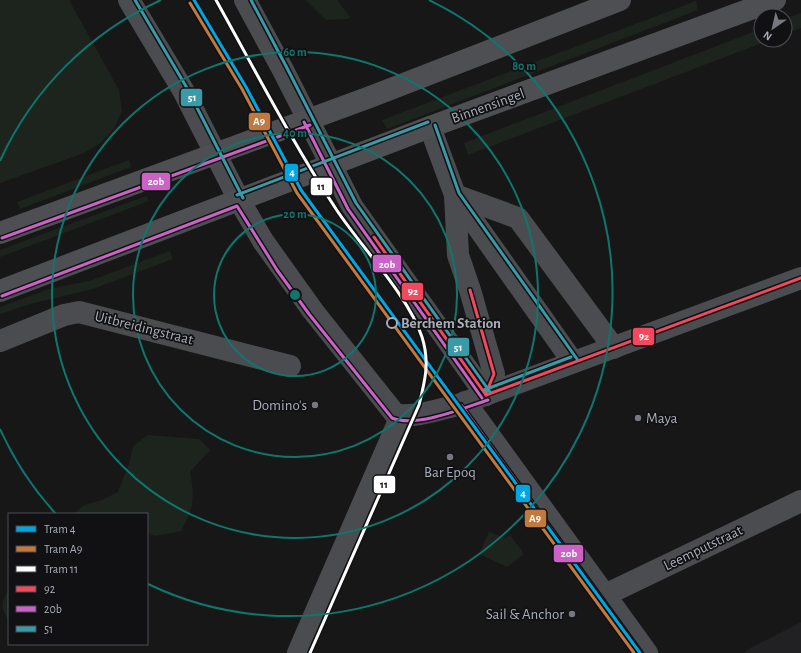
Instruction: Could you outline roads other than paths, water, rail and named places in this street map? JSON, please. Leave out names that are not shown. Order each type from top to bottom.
[{"type":"main road","points":[[0,233],[308,120],[620,0]]},
{"type":"main road","name":"Binnensingel","points":[[0,291],[430,127],[775,0]]},
{"type":"street","points":[[129,0],[182,90],[239,200],[271,251],[313,311],[395,414],[401,416],[432,411],[486,395],[801,278]]},
{"type":"street","points":[[245,0],[283,70],[352,206],[486,395]]},
{"type":"street","points":[[430,127],[455,195],[573,362]]},
{"type":"street","points":[[455,195],[518,218],[614,348]]},
{"type":"street","points":[[455,195],[458,255],[494,374],[486,395]]},
{"type":"street","name":"Uitbreidingstraat","points":[[0,341],[64,314],[79,312],[290,366]]},
{"type":"street","points":[[464,402],[647,653]]},
{"type":"street","points":[[298,653],[401,416]]},
{"type":"street","name":"Leemputstraat","points":[[605,595],[801,501]]},
{"type":"tram line","name":"4","points":[[194,0],[246,87],[301,190],[640,653]]},
{"type":"tram line","name":"11","points":[[216,0],[274,106],[320,184],[346,224],[395,288],[406,305],[422,337],[426,355],[425,380],[419,405],[310,653]]},
{"type":"tram line","name":"A9","points":[[190,3],[242,89],[297,193],[634,653]]},
{"type":"place","name":"Berchem Station","points":[[392,323]]},
{"type":"place","name":"Domino's","points":[[315,405]]},
{"type":"place","name":"Maya","points":[[638,418]]},
{"type":"place","name":"Bar Epoq","points":[[450,457]]},
{"type":"place","name":"Sail & Anchor","points":[[572,614]]}]
